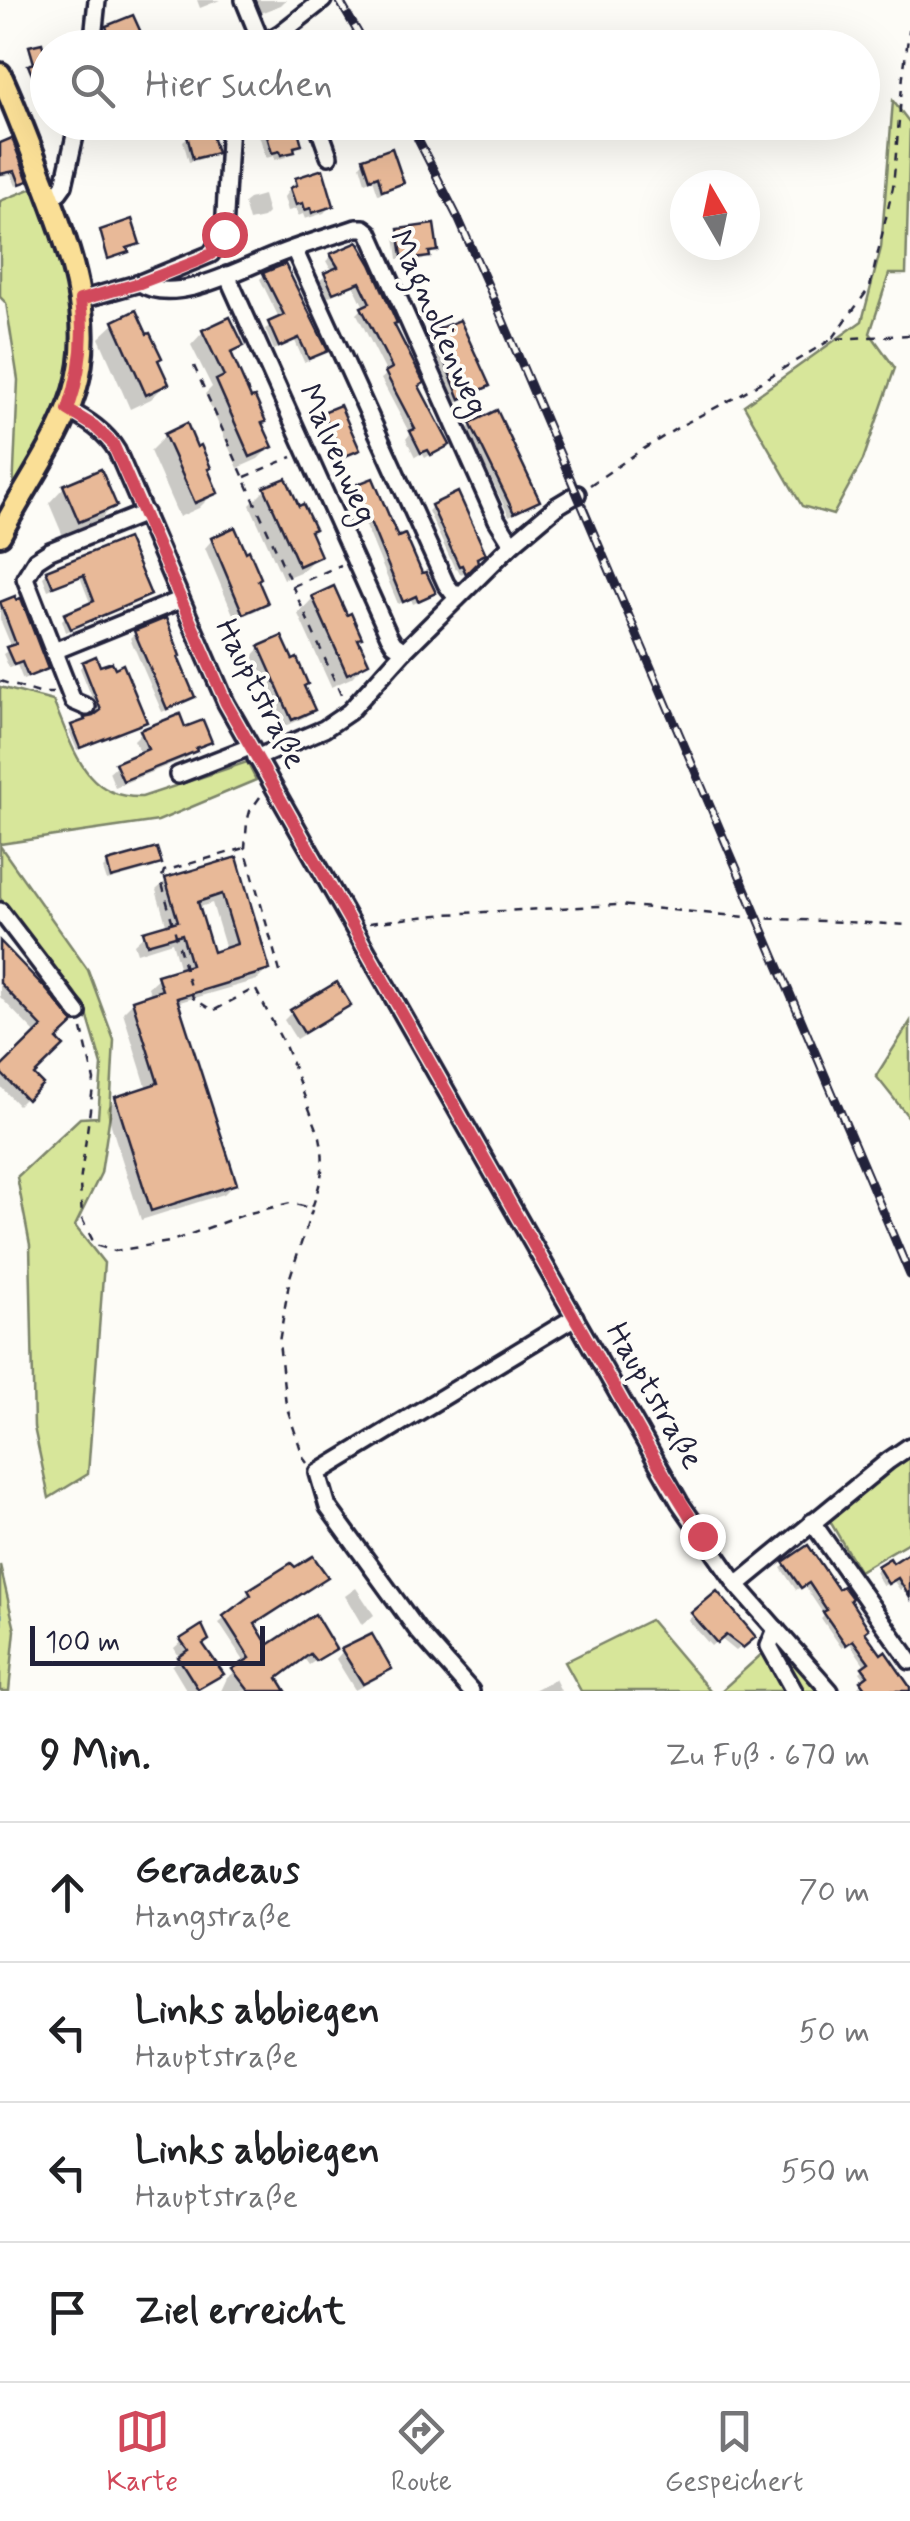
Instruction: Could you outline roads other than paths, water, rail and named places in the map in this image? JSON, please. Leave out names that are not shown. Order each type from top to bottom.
[{"type":"main road","points":[[0,74],[9,120],[49,196],[70,257],[80,300],[83,348],[68,410],[0,534]]},
{"type":"street","points":[[94,30],[97,0]]},
{"type":"street","points":[[244,0],[254,30]]},
{"type":"street","points":[[295,30],[323,0]]},
{"type":"street","points":[[49,196],[64,185],[74,140]]},
{"type":"street","points":[[80,300],[140,283],[211,254],[224,234],[229,140]]},
{"type":"street","points":[[323,140],[329,156]]},
{"type":"street","name":"Magnolienweg","points":[[140,283],[154,289],[183,288],[227,276],[294,248],[364,228],[497,520],[512,544]]},
{"type":"street","points":[[294,248],[446,584],[457,598]]},
{"type":"street","name":"Malvenweg","points":[[227,276],[389,636],[404,651]]},
{"type":"street","name":"Hauptstraße","points":[[68,410],[113,444],[213,677],[253,752],[680,1502],[737,1585],[830,1691]]},
{"type":"street","points":[[178,775],[324,728],[349,712],[404,651],[512,544],[556,506],[577,494]]},
{"type":"street","points":[[87,707],[74,701],[69,692],[26,582],[27,573],[36,560],[50,551],[144,513]]},
{"type":"street","points":[[54,651],[180,600]]},
{"type":"street","points":[[0,911],[78,1013]]},
{"type":"street","name":"Hauptstraße","points":[[471,1691],[418,1631],[328,1508],[318,1473],[574,1317]]},
{"type":"street","points":[[737,1585],[910,1446]]},
{"type":"street","points":[[812,1522],[910,1661]]},
{"type":"street","points":[[776,1629],[769,1646],[794,1691]]},
{"type":"waterway","points":[[0,1614],[0,1628]]},
{"type":"railway","points":[[339,0],[356,30]]},
{"type":"railway","points":[[418,140],[487,283],[910,1275]]}]
